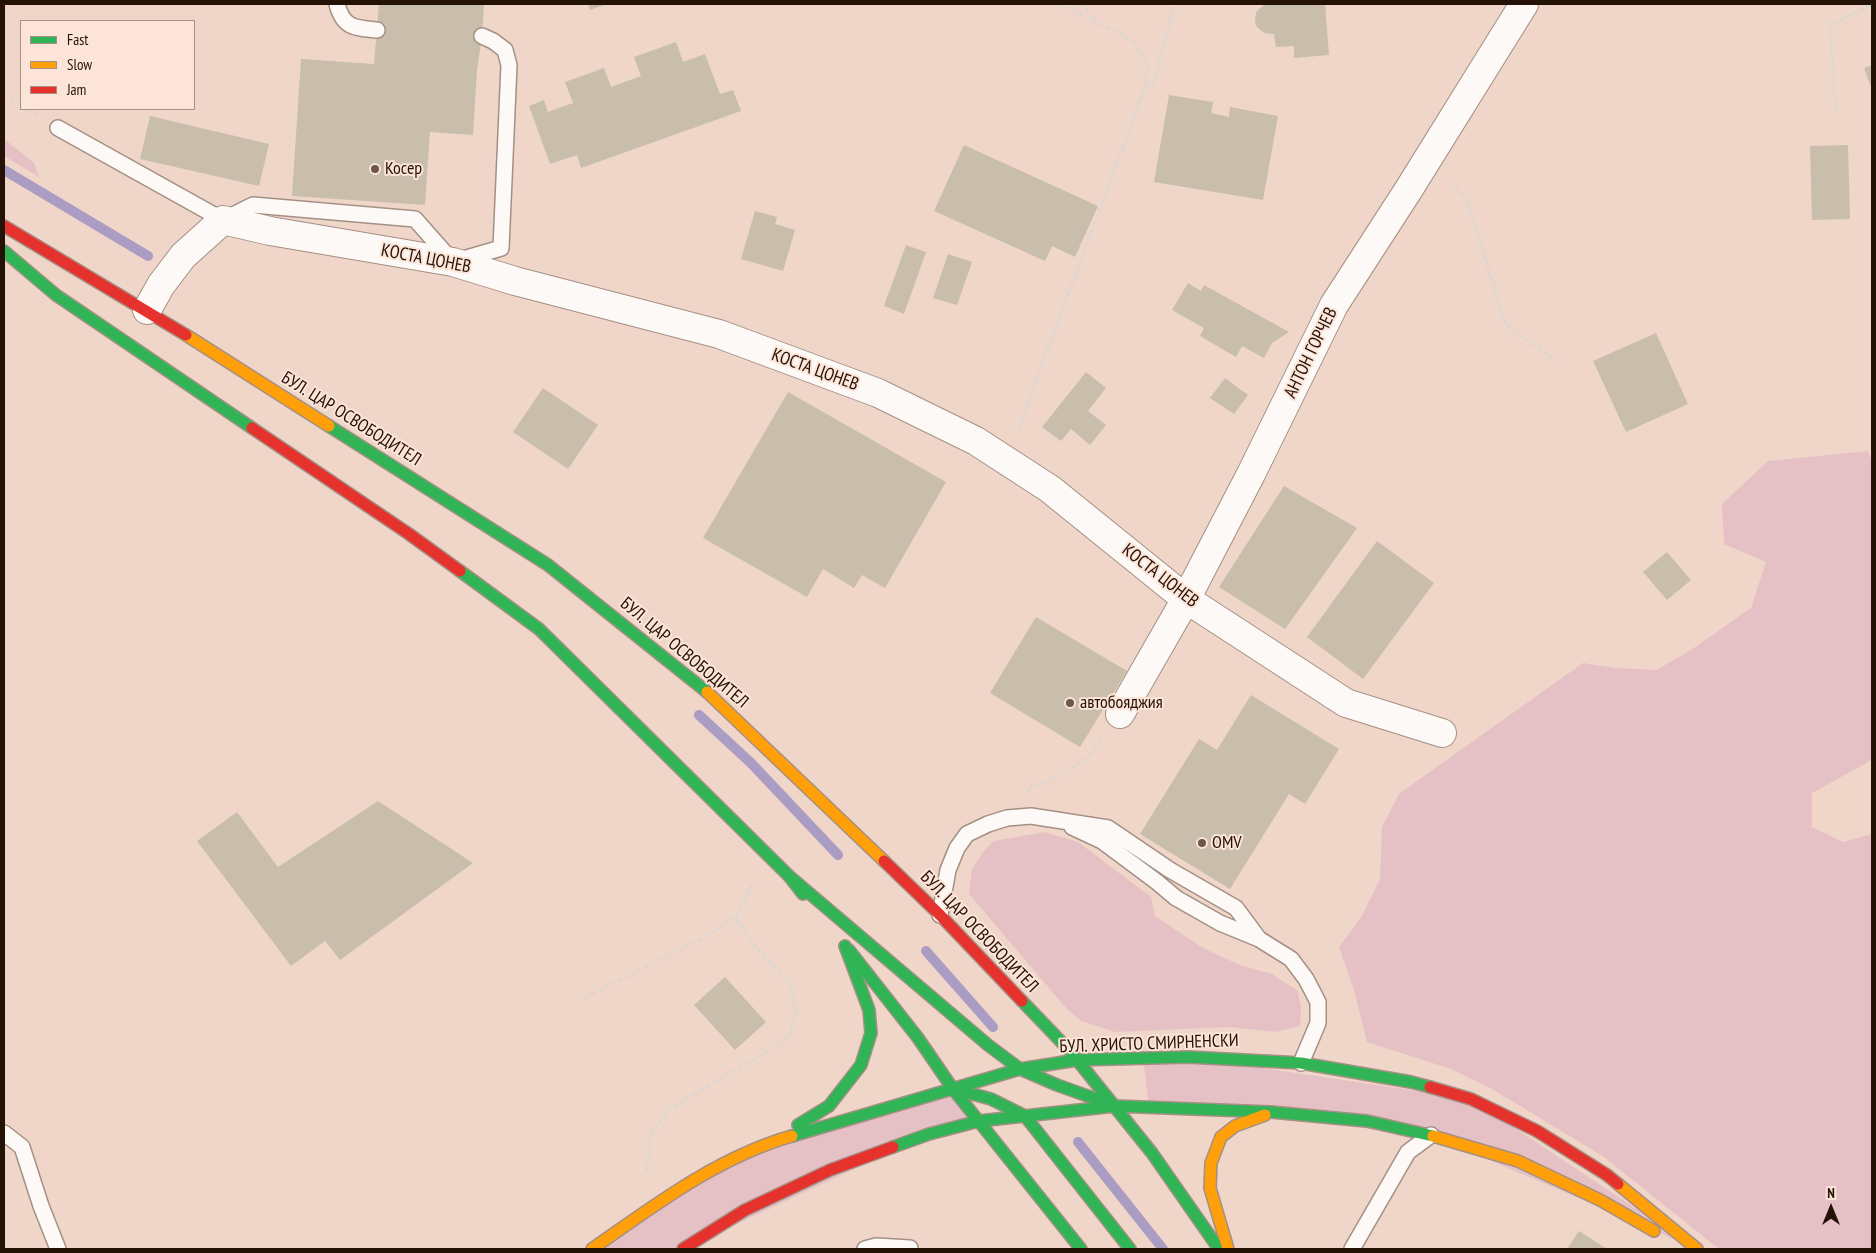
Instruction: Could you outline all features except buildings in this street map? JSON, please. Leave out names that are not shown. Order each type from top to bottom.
[{"type":"main road","name":"БУЛ. ЦАР ОСВОБОДИТЕЛ","points":[[4,226],[146,310],[548,565],[711,695],[940,915],[1078,1060],[1152,1153],[1219,1249]]},
{"type":"main road","points":[[4,251],[56,295],[409,534],[539,629],[764,851],[788,876],[828,925]]},
{"type":"main road","points":[[788,876],[988,1045],[1020,1069],[1057,1086],[1115,1106]]},
{"type":"main road","points":[[770,1142],[829,1106],[861,1065],[871,1033],[869,1010],[843,942],[918,1038],[953,1089],[1081,1249]]},
{"type":"main road","name":"БУЛ. ХРИСТО СМИРНЕНСКИ","points":[[592,1249],[705,1173],[770,1142],[1020,1069],[1078,1060],[1188,1057],[1301,1062],[1411,1082],[1471,1100],[1537,1131],[1607,1175],[1697,1249]]},
{"type":"main road","points":[[953,1089],[985,1096],[1006,1104],[1025,1116],[1130,1249]]},
{"type":"main road","points":[[683,1249],[745,1210],[830,1170],[929,1134],[979,1121],[1115,1106],[1271,1112],[1367,1121],[1431,1135],[1518,1161],[1600,1200],[1685,1249]]},
{"type":"main road","points":[[1228,1249],[1210,1188],[1211,1163],[1222,1137],[1235,1126],[1271,1112]]},
{"type":"street","name":"АНТОН ГОРЧЕВ","points":[[1120,714],[1186,599],[1251,474],[1334,305],[1524,4]]},
{"type":"street","name":"КОСТА ЦОНЕВ","points":[[223,220],[270,232],[453,262],[515,281],[729,338],[878,393],[976,441],[1050,490],[1186,599],[1346,703],[1442,734]]},
{"type":"street","points":[[146,310],[161,285],[183,256],[223,220]]},
{"type":"lane","points":[[337,4],[342,20],[355,28],[377,30]]},
{"type":"lane","points":[[58,128],[108,154],[223,220],[253,205],[415,219],[453,262],[501,248],[509,65],[505,50],[482,36]]},
{"type":"lane","points":[[940,915],[948,870],[957,848],[967,834],[988,824],[1008,818],[1031,816],[1108,828],[1170,870],[1236,908],[1259,939]]},
{"type":"lane","points":[[1052,818],[1102,842],[1176,898],[1220,923],[1259,939],[1291,959],[1306,979],[1318,1002],[1318,1023],[1301,1062]]},
{"type":"lane","points":[[4,1134],[22,1147],[41,1206],[58,1249]]},
{"type":"lane","points":[[1352,1249],[1408,1152],[1431,1135]]},
{"type":"lane","points":[[865,1249],[876,1246],[910,1248]]},
{"type":"path","points":[[1006,462],[1145,87],[1148,64],[1135,42],[1061,4]]},
{"type":"path","points":[[1081,4],[1100,23]]},
{"type":"path","points":[[1145,87],[1153,84],[1175,4]]},
{"type":"path","points":[[1836,112],[1830,25],[1872,5]]},
{"type":"path","points":[[4,93],[20,103]]},
{"type":"path","points":[[1426,162],[1466,198],[1506,326],[1557,361]]},
{"type":"path","points":[[1028,788],[1059,776],[1086,759],[1120,714]]},
{"type":"path","points":[[584,998],[705,937],[734,917],[746,898],[764,851]]},
{"type":"path","points":[[645,1181],[652,1134],[668,1110],[788,1038],[796,1011],[791,986],[757,948],[734,917]]},
{"type":"shaded area","points":[[4,139],[34,163],[39,177],[4,156]]},
{"type":"shaded area","points":[[1868,451],[1872,462],[1872,760],[1812,793],[1812,827],[1843,842],[1872,834],[1872,1249],[1719,1249],[1604,1157],[1492,1089],[1451,1069],[1367,1042],[1354,990],[1339,947],[1362,916],[1380,879],[1382,827],[1399,794],[1583,663],[1615,668],[1656,670],[1688,652],[1751,608],[1766,562],[1724,544],[1722,504],[1768,461]]},
{"type":"shaded area","points":[[1044,832],[1078,842],[1151,897],[1155,916],[1203,948],[1242,966],[1272,974],[1298,991],[1301,1008],[1300,1026],[1276,1032],[1230,1027],[1115,1032],[1081,1021],[1066,1008],[969,894],[972,869],[984,851],[994,841]]},
{"type":"shaded area","points":[[1188,1057],[1471,1099],[1697,1249],[1431,1135],[1149,1106],[1143,1058]]},
{"type":"shaded area","points":[[953,1089],[979,1121],[929,1134],[683,1249],[592,1249],[705,1173]]},
{"type":"waterway","points":[[4,170],[148,256]]},
{"type":"waterway","points":[[699,715],[751,763],[838,855]]},
{"type":"waterway","points":[[926,951],[993,1027]]},
{"type":"waterway","points":[[1078,1142],[1163,1249]]},
{"type":"traffic: fast","points":[[4,251],[56,295],[252,428]]},
{"type":"traffic: fast","points":[[329,426],[548,565],[707,692]]},
{"type":"traffic: fast","points":[[460,571],[539,629],[789,876],[803,894]]},
{"type":"traffic: fast","points":[[789,876],[988,1045],[1020,1069],[1057,1085],[1110,1104]]},
{"type":"traffic: fast","points":[[798,1125],[829,1106],[861,1065],[871,1033],[869,1010],[845,946]]},
{"type":"traffic: fast","points":[[849,950],[918,1038],[953,1089],[1081,1249]]},
{"type":"traffic: fast","points":[[1022,1001],[1070,1051],[1152,1153],[1219,1249]]},
{"type":"traffic: fast","points":[[792,1136],[1020,1069],[1077,1060],[1188,1057],[1301,1063],[1430,1087]]},
{"type":"traffic: fast","points":[[954,1089],[991,1099],[1025,1116],[1130,1249]]},
{"type":"traffic: fast","points":[[893,1147],[929,1134],[979,1121],[1115,1106],[1271,1112],[1367,1121],[1433,1136]]},
{"type":"traffic: slow","points":[[186,335],[329,426]]},
{"type":"traffic: slow","points":[[707,692],[884,861]]},
{"type":"traffic: slow","points":[[1228,1249],[1210,1188],[1211,1163],[1221,1137],[1235,1126],[1265,1115]]},
{"type":"traffic: slow","points":[[592,1249],[663,1199],[713,1169],[738,1156],[792,1136]]},
{"type":"traffic: slow","points":[[1433,1136],[1518,1161],[1600,1200],[1654,1231]]},
{"type":"traffic: slow","points":[[1618,1184],[1697,1249]]},
{"type":"traffic: jam","points":[[4,226],[186,335]]},
{"type":"traffic: jam","points":[[252,428],[409,534],[460,571]]},
{"type":"traffic: jam","points":[[884,861],[940,915],[1022,1001]]},
{"type":"traffic: jam","points":[[1430,1087],[1471,1099],[1537,1131],[1607,1175],[1618,1184]]},
{"type":"traffic: jam","points":[[683,1249],[745,1210],[830,1170],[893,1147]]},
{"type":"place","name":"Косер","points":[[375,169]]},
{"type":"place","name":"автобояджия","points":[[1070,703]]},
{"type":"place","name":"OMV","points":[[1202,843]]}]
